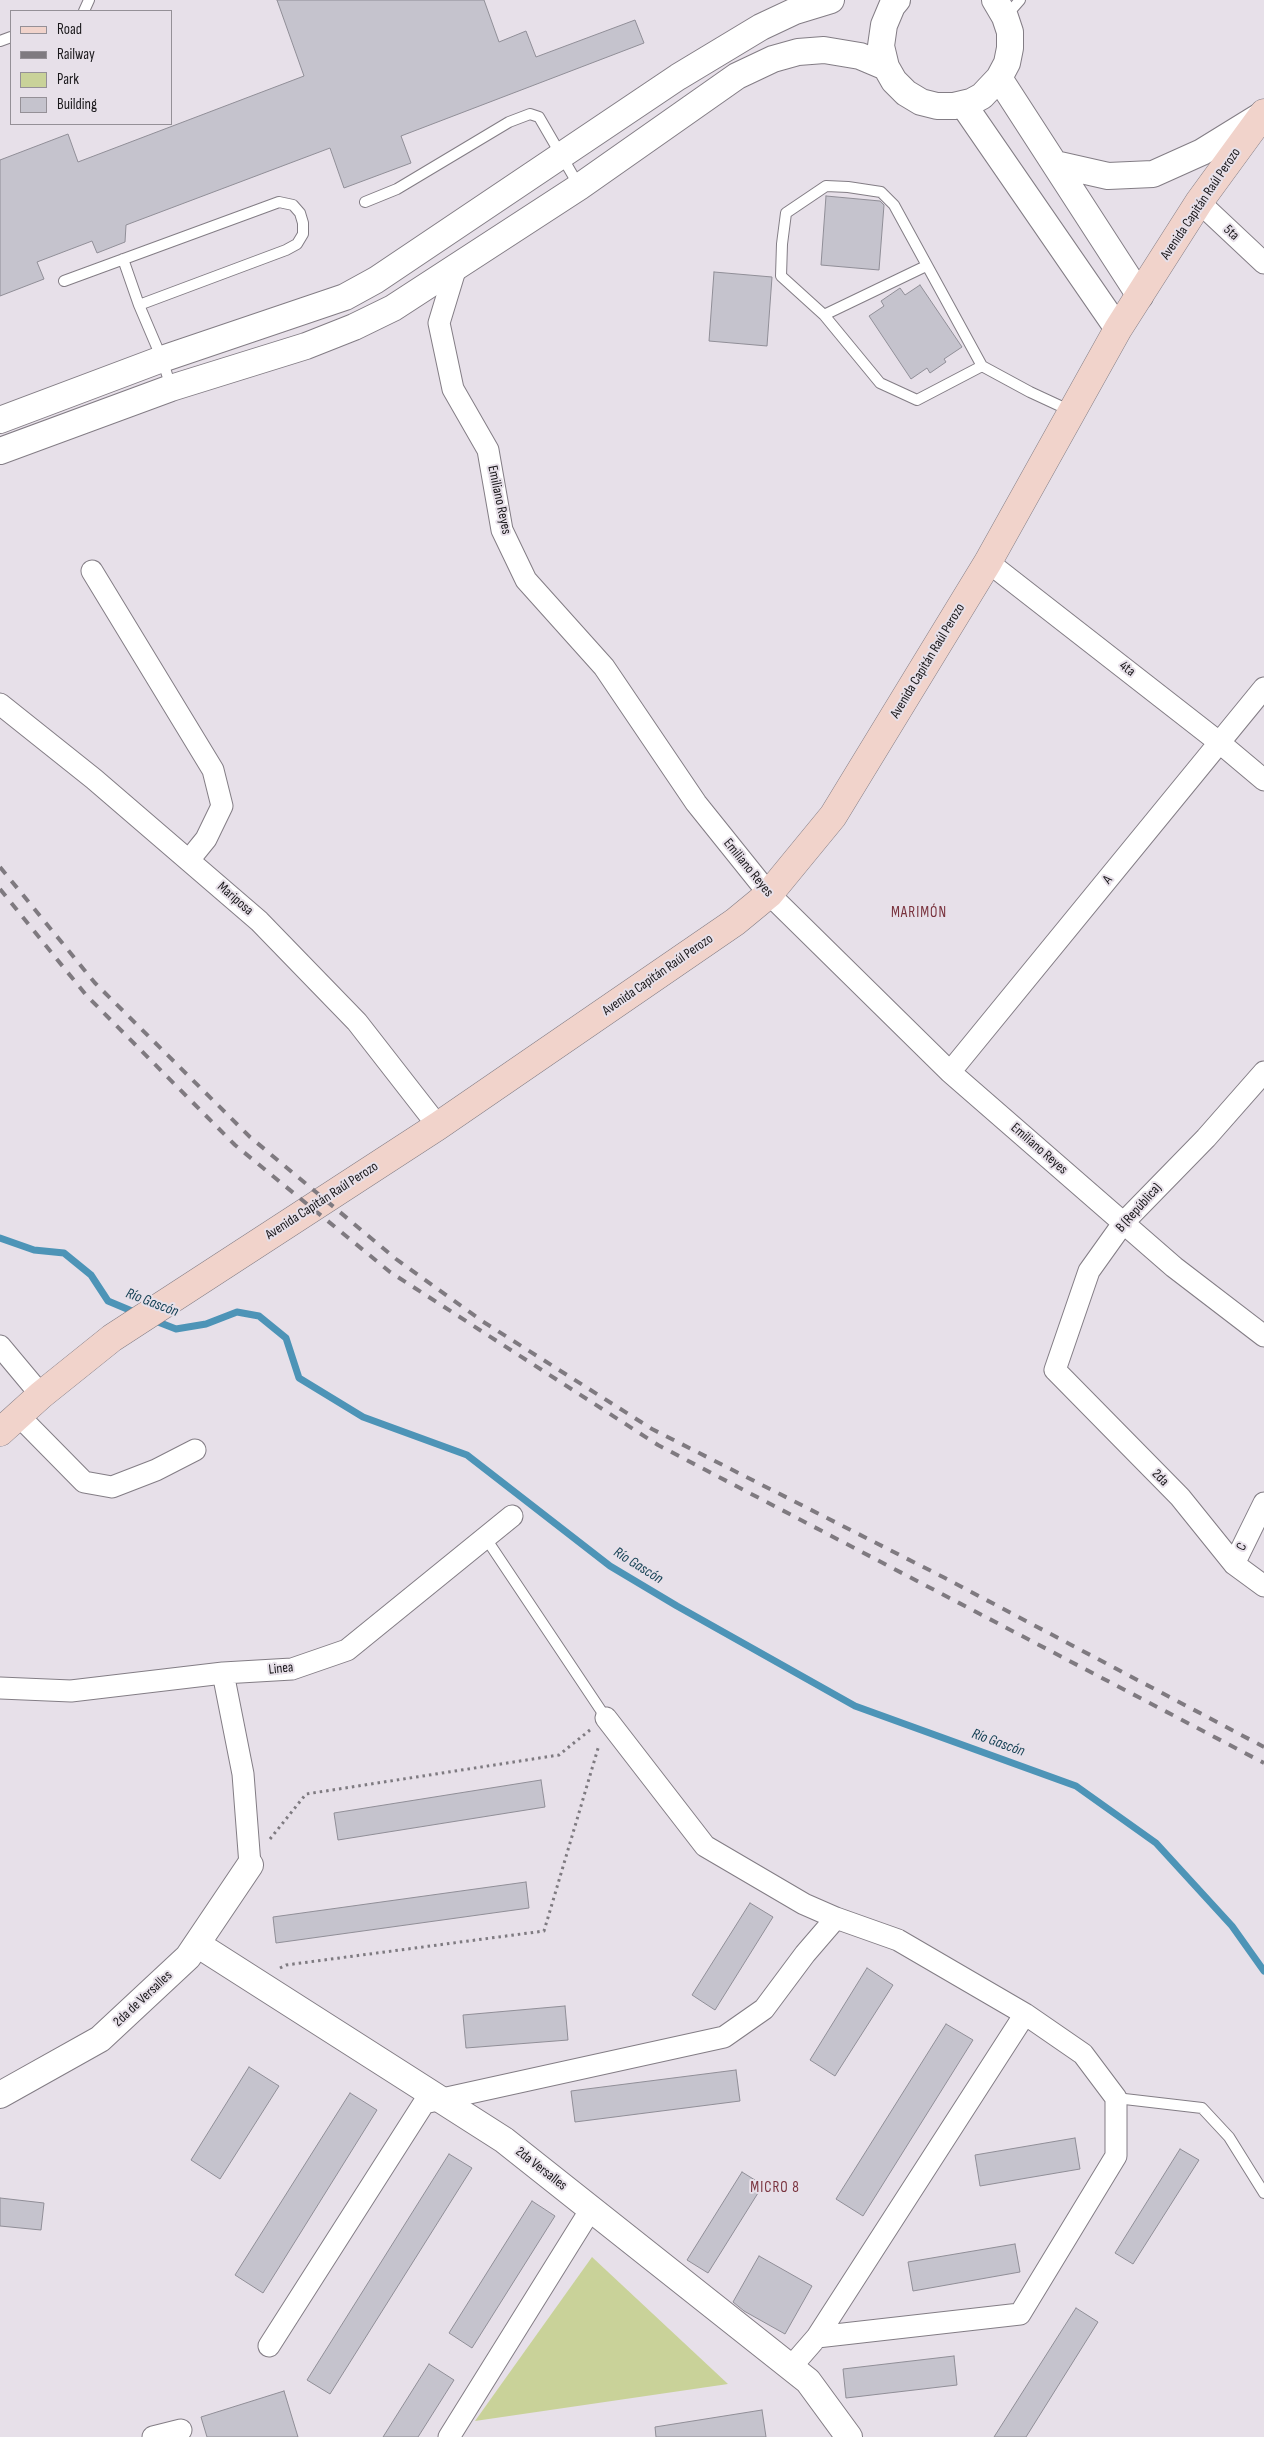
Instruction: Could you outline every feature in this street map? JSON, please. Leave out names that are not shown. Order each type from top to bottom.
[{"type":"main road","name":"Avenida Capitán Raúl Perozo","points":[[9,1424],[41,1395],[112,1338],[438,1126],[735,922],[768,894],[833,816],[988,562],[1118,329],[1199,202],[1263,114]]},
{"type":"street","points":[[0,420],[162,359],[345,297],[376,280],[678,77],[761,27],[795,11],[831,0]]},
{"type":"street","points":[[898,0],[892,6],[884,25],[881,46],[886,67],[894,81],[906,94],[921,102],[937,106],[963,104],[982,96],[1000,78],[1007,63],[1010,48],[1007,6]]},
{"type":"street","points":[[0,451],[172,388],[306,346],[354,327],[392,308],[579,187],[736,76],[773,58],[798,52],[824,50],[860,56],[886,67]]},
{"type":"street","points":[[1000,78],[1140,296]]},
{"type":"street","points":[[963,104],[1118,329]]},
{"type":"street","points":[[1055,164],[1108,176],[1153,174],[1202,152],[1263,114]]},
{"type":"street","name":"5ta","points":[[1199,202],[1264,263]]},
{"type":"street","name":"Emiliano Reyes","points":[[456,267],[439,323],[453,389],[488,450],[502,530],[526,580],[604,667],[696,803],[768,894],[950,1072],[1124,1222],[1174,1268],[1264,1336]]},
{"type":"street","name":"4ta","points":[[988,562],[1220,743],[1264,780]]},
{"type":"street","points":[[92,571],[213,770],[222,806],[206,839],[189,860]]},
{"type":"street","name":"A","points":[[950,1072],[1264,688]]},
{"type":"street","name":"Mariposa","points":[[0,704],[259,920],[357,1022],[438,1126]]},
{"type":"street","name":"B (República)","points":[[1055,1370],[1089,1271],[1124,1222],[1206,1138],[1264,1072]]},
{"type":"street","points":[[0,1346],[41,1395]]},
{"type":"street","name":"2da","points":[[1055,1370],[1180,1497],[1234,1564],[1264,1586]]},
{"type":"street","points":[[9,1424],[84,1482],[112,1487],[156,1470],[195,1450]]},
{"type":"street","name":"C","points":[[1234,1564],[1264,1503]]},
{"type":"street","name":"Linea","points":[[0,1688],[71,1690],[223,1673],[292,1669],[347,1650],[512,1516]]},
{"type":"street","points":[[223,1673],[243,1774],[250,1865]]},
{"type":"street","points":[[606,1718],[705,1846],[804,1904],[836,1918],[898,1940],[1026,2014],[1083,2054],[1116,2098],[1116,2156],[1020,2314],[817,2338]]},
{"type":"street","name":"2da de Versalles","points":[[0,2095],[100,2039],[188,1957],[250,1865]]},
{"type":"street","points":[[269,2346],[424,2103],[437,2098],[724,2036],[764,2009],[805,1954],[836,1918]]},
{"type":"street","name":"2da Versalles","points":[[197,1944],[504,2140],[808,2381],[850,2437]]},
{"type":"street","points":[[791,2367],[817,2338],[1026,2014]]},
{"type":"street","points":[[449,2437],[591,2209]]},
{"type":"street","points":[[154,2437],[181,2430]]},
{"type":"lane","points":[[364,202],[397,189],[509,122],[530,114],[539,117],[579,187]]},
{"type":"lane","points":[[982,366],[917,400],[880,383],[824,315],[781,276],[782,244],[786,213],[826,186],[881,192],[894,205],[982,366],[1072,412]]},
{"type":"lane","points":[[64,281],[279,202],[293,205],[303,223],[303,234],[297,244],[286,250],[139,305]]},
{"type":"lane","points":[[122,259],[172,388]]},
{"type":"lane","points":[[824,315],[926,266]]},
{"type":"lane","points":[[484,1538],[606,1718]]},
{"type":"lane","points":[[1116,2098],[1202,2108],[1229,2137],[1264,2193]]},
{"type":"path","points":[[250,1865],[306,1794],[560,1755],[606,1718]]},
{"type":"path","points":[[254,1980],[286,1965],[544,1931],[606,1718]]},
{"type":"green space","points":[[592,2257],[728,2384],[475,2421]]},
{"type":"building","points":[[277,0],[484,0],[499,42],[526,31],[536,57],[635,20],[644,43],[401,136],[411,163],[344,188],[330,148],[126,225],[125,242],[97,253],[92,241],[37,262],[44,279],[0,296],[0,160],[68,134],[78,162],[304,76]]},
{"type":"building","points":[[826,196],[880,201],[884,205],[879,270],[821,265]]},
{"type":"building","points":[[714,272],[772,277],[767,346],[709,341]]},
{"type":"building","points":[[920,285],[962,347],[944,359],[946,362],[930,373],[927,368],[911,379],[869,316],[884,306],[881,301],[900,288],[905,295]]},
{"type":"building","points":[[541,1780],[545,1807],[338,1840],[334,1813]]},
{"type":"building","points":[[526,1882],[529,1908],[276,1943],[273,1917]]},
{"type":"building","points":[[750,1903],[773,1917],[715,2010],[692,1995]]},
{"type":"building","points":[[867,1968],[893,1985],[835,2076],[810,2060]]},
{"type":"building","points":[[565,2006],[568,2040],[466,2048],[463,2015]]},
{"type":"building","points":[[946,2024],[973,2040],[863,2216],[836,2199]]},
{"type":"building","points":[[249,2067],[279,2086],[220,2179],[191,2160]]},
{"type":"building","points":[[736,2070],[740,2101],[575,2122],[571,2091]]},
{"type":"building","points":[[350,2093],[377,2110],[263,2293],[235,2275]]},
{"type":"building","points":[[1075,2138],[1080,2169],[980,2186],[975,2155]]},
{"type":"building","points":[[1180,2149],[1199,2160],[1133,2264],[1115,2253]]},
{"type":"building","points":[[449,2154],[472,2168],[330,2394],[307,2380]]},
{"type":"building","points":[[742,2172],[763,2185],[708,2273],[687,2260]]},
{"type":"building","points":[[0,2198],[44,2203],[41,2230],[0,2226]]},
{"type":"building","points":[[532,2201],[555,2216],[472,2348],[449,2333]]},
{"type":"building","points":[[1015,2244],[1020,2272],[913,2291],[908,2262]]},
{"type":"building","points":[[759,2256],[812,2286],[785,2334],[744,2311],[733,2302]]},
{"type":"building","points":[[1076,2308],[1098,2322],[1026,2437],[994,2437]]},
{"type":"building","points":[[954,2356],[957,2385],[846,2398],[843,2369]]},
{"type":"building","points":[[429,2364],[454,2380],[418,2437],[383,2437]]},
{"type":"building","points":[[284,2391],[298,2437],[207,2437],[201,2417]]},
{"type":"building","points":[[762,2410],[766,2437],[656,2437],[655,2427]]},
{"type":"waterway","name":"Río Gascón","points":[[0,1238],[34,1250],[64,1253],[91,1275],[108,1301],[139,1314]]},
{"type":"waterway","name":"Río Gascón","points":[[153,1320],[176,1329],[206,1324],[237,1312],[259,1316],[286,1338],[299,1378],[363,1417],[467,1455],[610,1566],[677,1606],[855,1706],[1076,1786],[1156,1843],[1232,1926],[1264,1971]]},
{"type":"railway","points":[[0,867],[95,983],[250,1137],[396,1259],[482,1321],[652,1429],[943,1577],[1264,1747]]},
{"type":"railway","points":[[0,889],[86,995],[235,1145],[390,1272],[658,1445],[1264,1763]]},
{"type":"district","name":"MARIMÓN","points":[[919,913]]},
{"type":"district","name":"MICRO 8","points":[[775,2188]]}]
